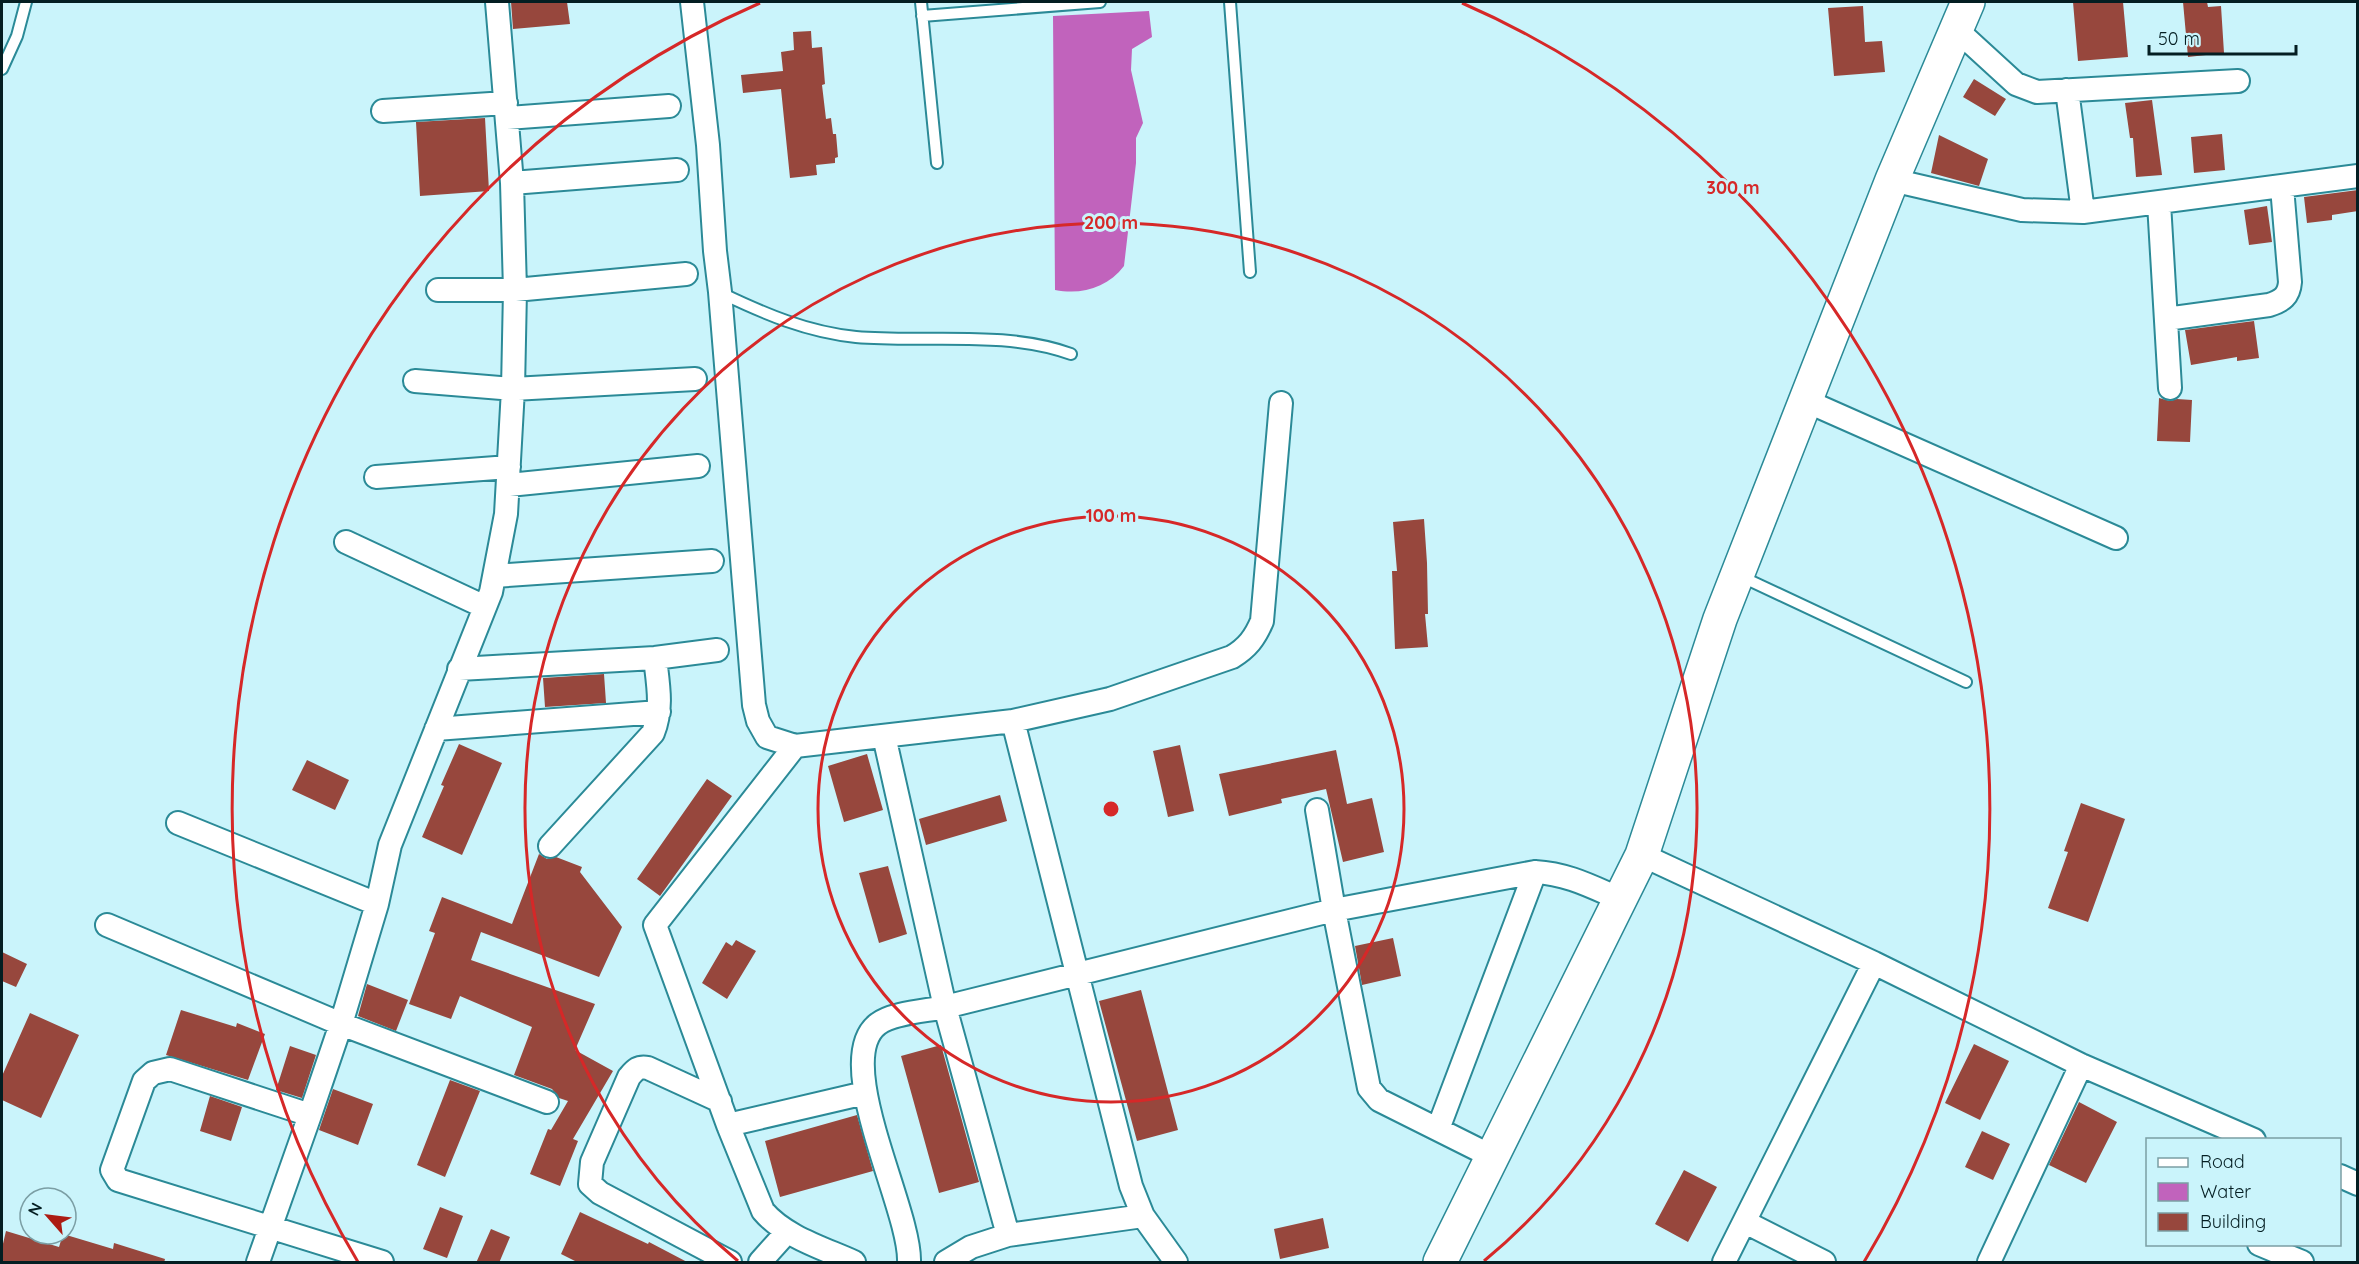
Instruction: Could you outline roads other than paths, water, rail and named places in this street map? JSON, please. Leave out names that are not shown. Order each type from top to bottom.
[{"type":"main road","points":[[1440,1263],[1479,1150],[1620,899],[1642,855],[1737,574],[1892,180],[1963,16]]},
{"type":"street","points":[[258,1263],[341,1024],[377,904],[390,845],[485,607],[494,576],[506,514],[513,389],[515,290],[512,183],[497,2]]},
{"type":"street","points":[[692,2],[708,145],[754,705],[758,721],[767,737],[795,746],[1013,721],[1110,699],[1221,661],[1244,650],[1255,637],[1262,621],[1281,403]]},
{"type":"street","points":[[1963,16],[2016,84],[2037,92],[2238,81]]},
{"type":"street","points":[[2067,90],[2083,212]]},
{"type":"street","points":[[384,111],[507,111],[669,106]]},
{"type":"street","points":[[512,183],[677,170]]},
{"type":"street","points":[[1892,180],[2022,210],[2083,212],[2159,204],[2358,176]]},
{"type":"street","points":[[2166,318],[2269,305],[2282,300],[2290,282],[2283,187]]},
{"type":"street","points":[[2159,204],[2170,388]]},
{"type":"street","points":[[438,290],[515,290],[686,274]]},
{"type":"street","points":[[415,381],[513,389],[695,379]]},
{"type":"street","points":[[1804,400],[2116,538]]},
{"type":"street","points":[[376,477],[509,476],[698,466]]},
{"type":"street","points":[[346,542],[485,607]]},
{"type":"street","points":[[494,576],[712,561]]},
{"type":"street","points":[[459,669],[655,658],[717,650]]},
{"type":"street","points":[[550,846],[653,733],[659,712],[655,658]]},
{"type":"street","points":[[436,729],[659,712]]},
{"type":"street","points":[[1013,721],[1131,1186],[1143,1216],[1176,1263]]},
{"type":"street","points":[[884,736],[945,1007],[1008,1235]]},
{"type":"street","points":[[795,746],[655,925],[728,1125],[763,1211],[787,1232],[854,1263]]},
{"type":"street","points":[[1317,810],[1334,910],[1370,1088],[1379,1100],[1479,1150]]},
{"type":"street","points":[[178,823],[377,904]]},
{"type":"street","points":[[1642,855],[1874,963],[2081,1065],[2249,1138]]},
{"type":"street","points":[[1438,1129],[1535,872]]},
{"type":"street","points":[[909,1263],[906,1236],[865,1093],[862,1054],[867,1036],[885,1019],[945,1007],[1334,910],[1535,872],[1558,874],[1620,899]]},
{"type":"street","points":[[107,925],[341,1024],[547,1102]]},
{"type":"street","points":[[1725,1263],[1874,963]]},
{"type":"street","points":[[1989,1262],[2081,1065]]},
{"type":"street","points":[[720,1101],[648,1068],[636,1069],[629,1077],[592,1162],[589,1176],[590,1184],[600,1193],[730,1263]]},
{"type":"street","points":[[310,1115],[170,1069],[153,1073],[144,1081],[112,1170],[118,1180],[130,1185],[252,1223],[272,1226],[382,1263]]},
{"type":"street","points":[[728,1125],[865,1093]]},
{"type":"street","points":[[2341,1176],[2358,1184]]},
{"type":"street","points":[[946,1263],[971,1246],[1008,1235],[1143,1216]]},
{"type":"street","points":[[1745,1222],[1824,1263]]},
{"type":"street","points":[[760,1263],[787,1232]]},
{"type":"street","points":[[2261,1246],[2302,1263]]},
{"type":"lane","points":[[2,69],[17,36],[26,2]]},
{"type":"lane","points":[[921,2],[937,163]]},
{"type":"lane","points":[[922,16],[1100,2]]},
{"type":"lane","points":[[1230,2],[1250,272]]},
{"type":"lane","points":[[720,292],[767,316],[855,337],[1034,343],[1071,354]]},
{"type":"lane","points":[[1737,574],[1966,682]]},
{"type":"water","points":[[1149,11],[1152,37],[1132,49],[1131,70],[1143,123],[1136,138],[1136,163],[1124,266],[1102,285],[1075,291],[1055,290],[1053,16]]}]
